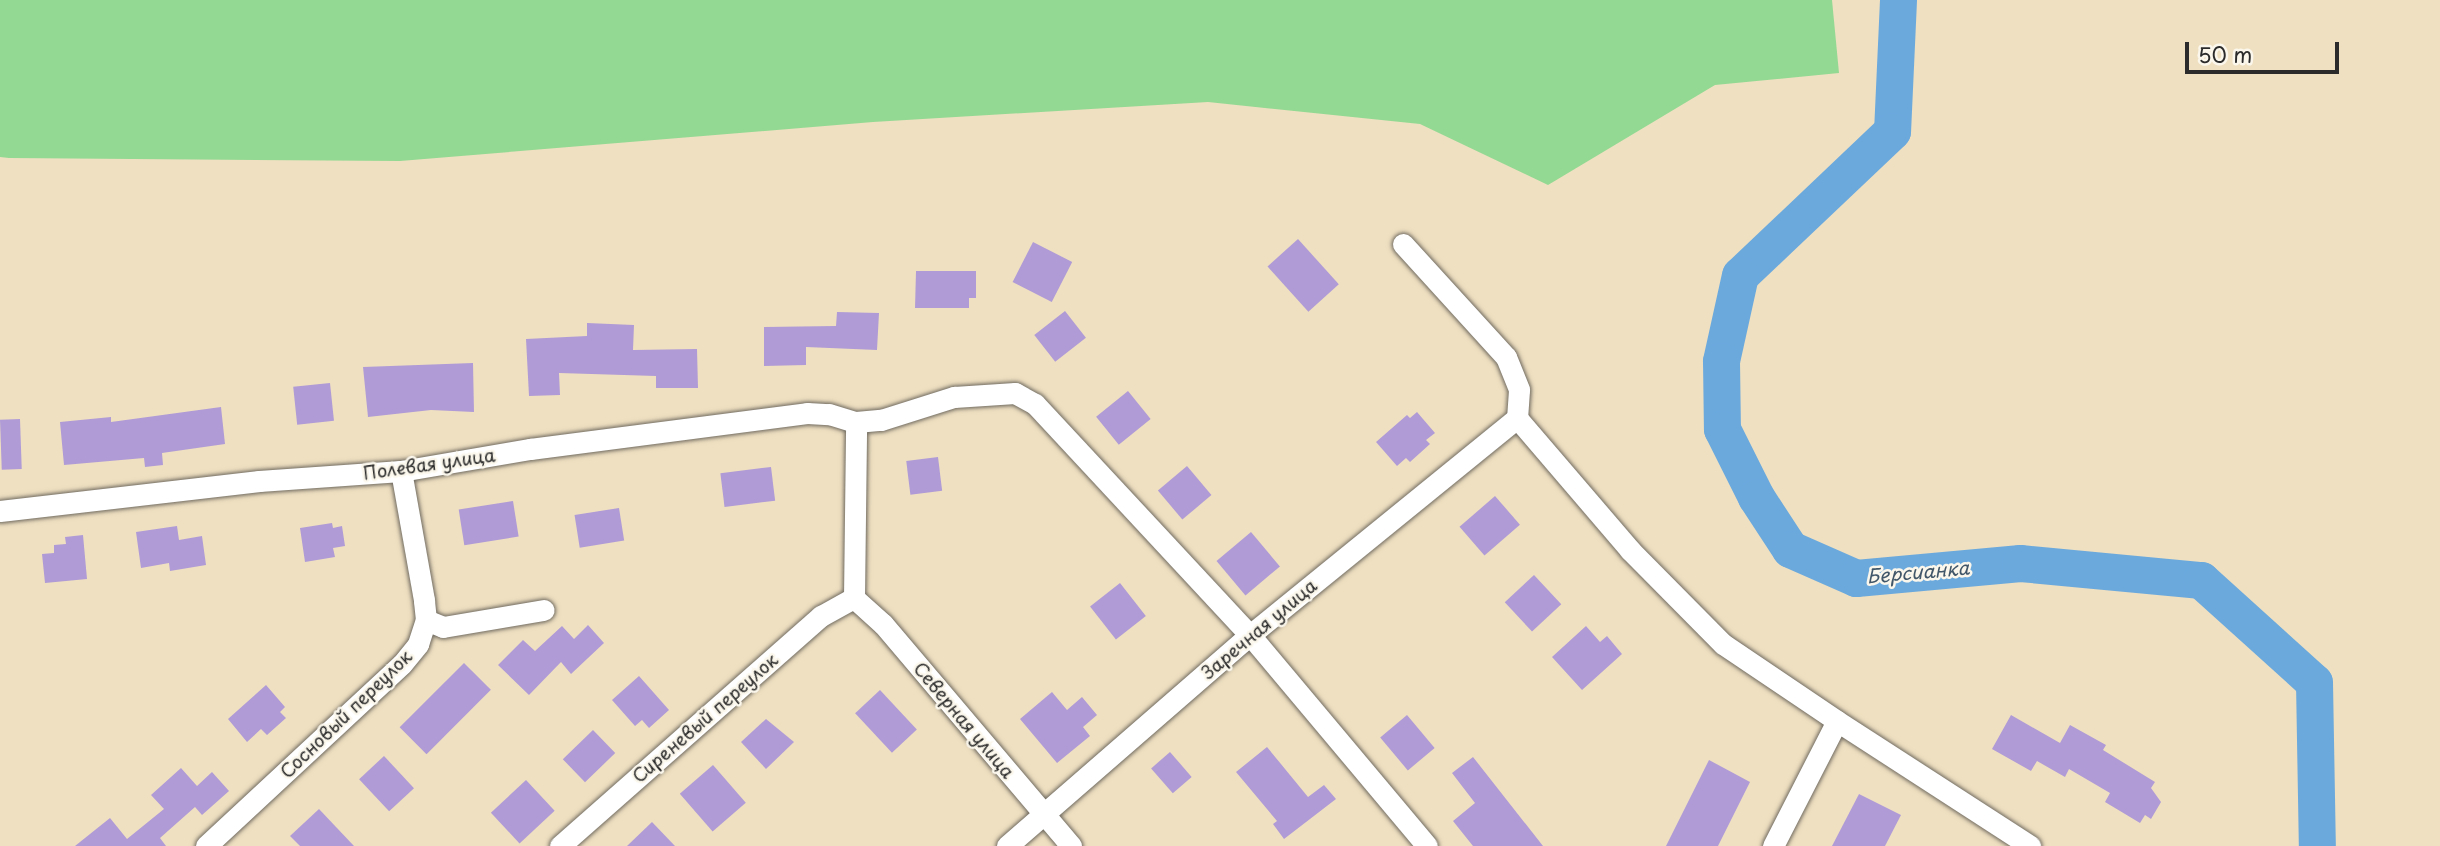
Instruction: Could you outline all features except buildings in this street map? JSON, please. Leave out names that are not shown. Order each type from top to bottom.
[{"type":"street","points":[[1403,244],[1506,357],[1519,390],[1517,418],[1630,550],[1723,644],[2030,846]]},
{"type":"street","points":[[854,598],[856,422],[881,420],[973,393],[1016,393],[1034,404],[1250,635],[1427,846]]},
{"type":"street","name":"Полевая улица","points":[[0,511],[259,481],[401,471],[530,449],[807,413],[829,414],[856,422]]},
{"type":"street","name":"Заречная улица","points":[[1007,846],[1250,635],[1517,418]]},
{"type":"street","points":[[401,471],[426,620],[443,626],[544,610]]},
{"type":"street","name":"Северная улица","points":[[854,598],[883,624],[1070,846]]},
{"type":"street","name":"Сиреневый переулок","points":[[560,846],[821,616],[854,598]]},
{"type":"street","name":"Сосновый переулок","points":[[206,846],[402,664],[418,644],[426,620]]},
{"type":"street","points":[[1773,846],[1837,721]]},
{"type":"green space","points":[[0,0],[1832,0],[1839,73],[1715,85],[1548,185],[1420,124],[1208,102],[873,122],[400,161],[9,158],[0,157]]},
{"type":"waterway","name":"Берсианка","points":[[1898,0],[1892,131],[1740,275],[1721,361],[1722,429],[1756,497],[1790,549],[1856,578],[2020,563],[2201,580],[2314,682],[2317,846]]}]
